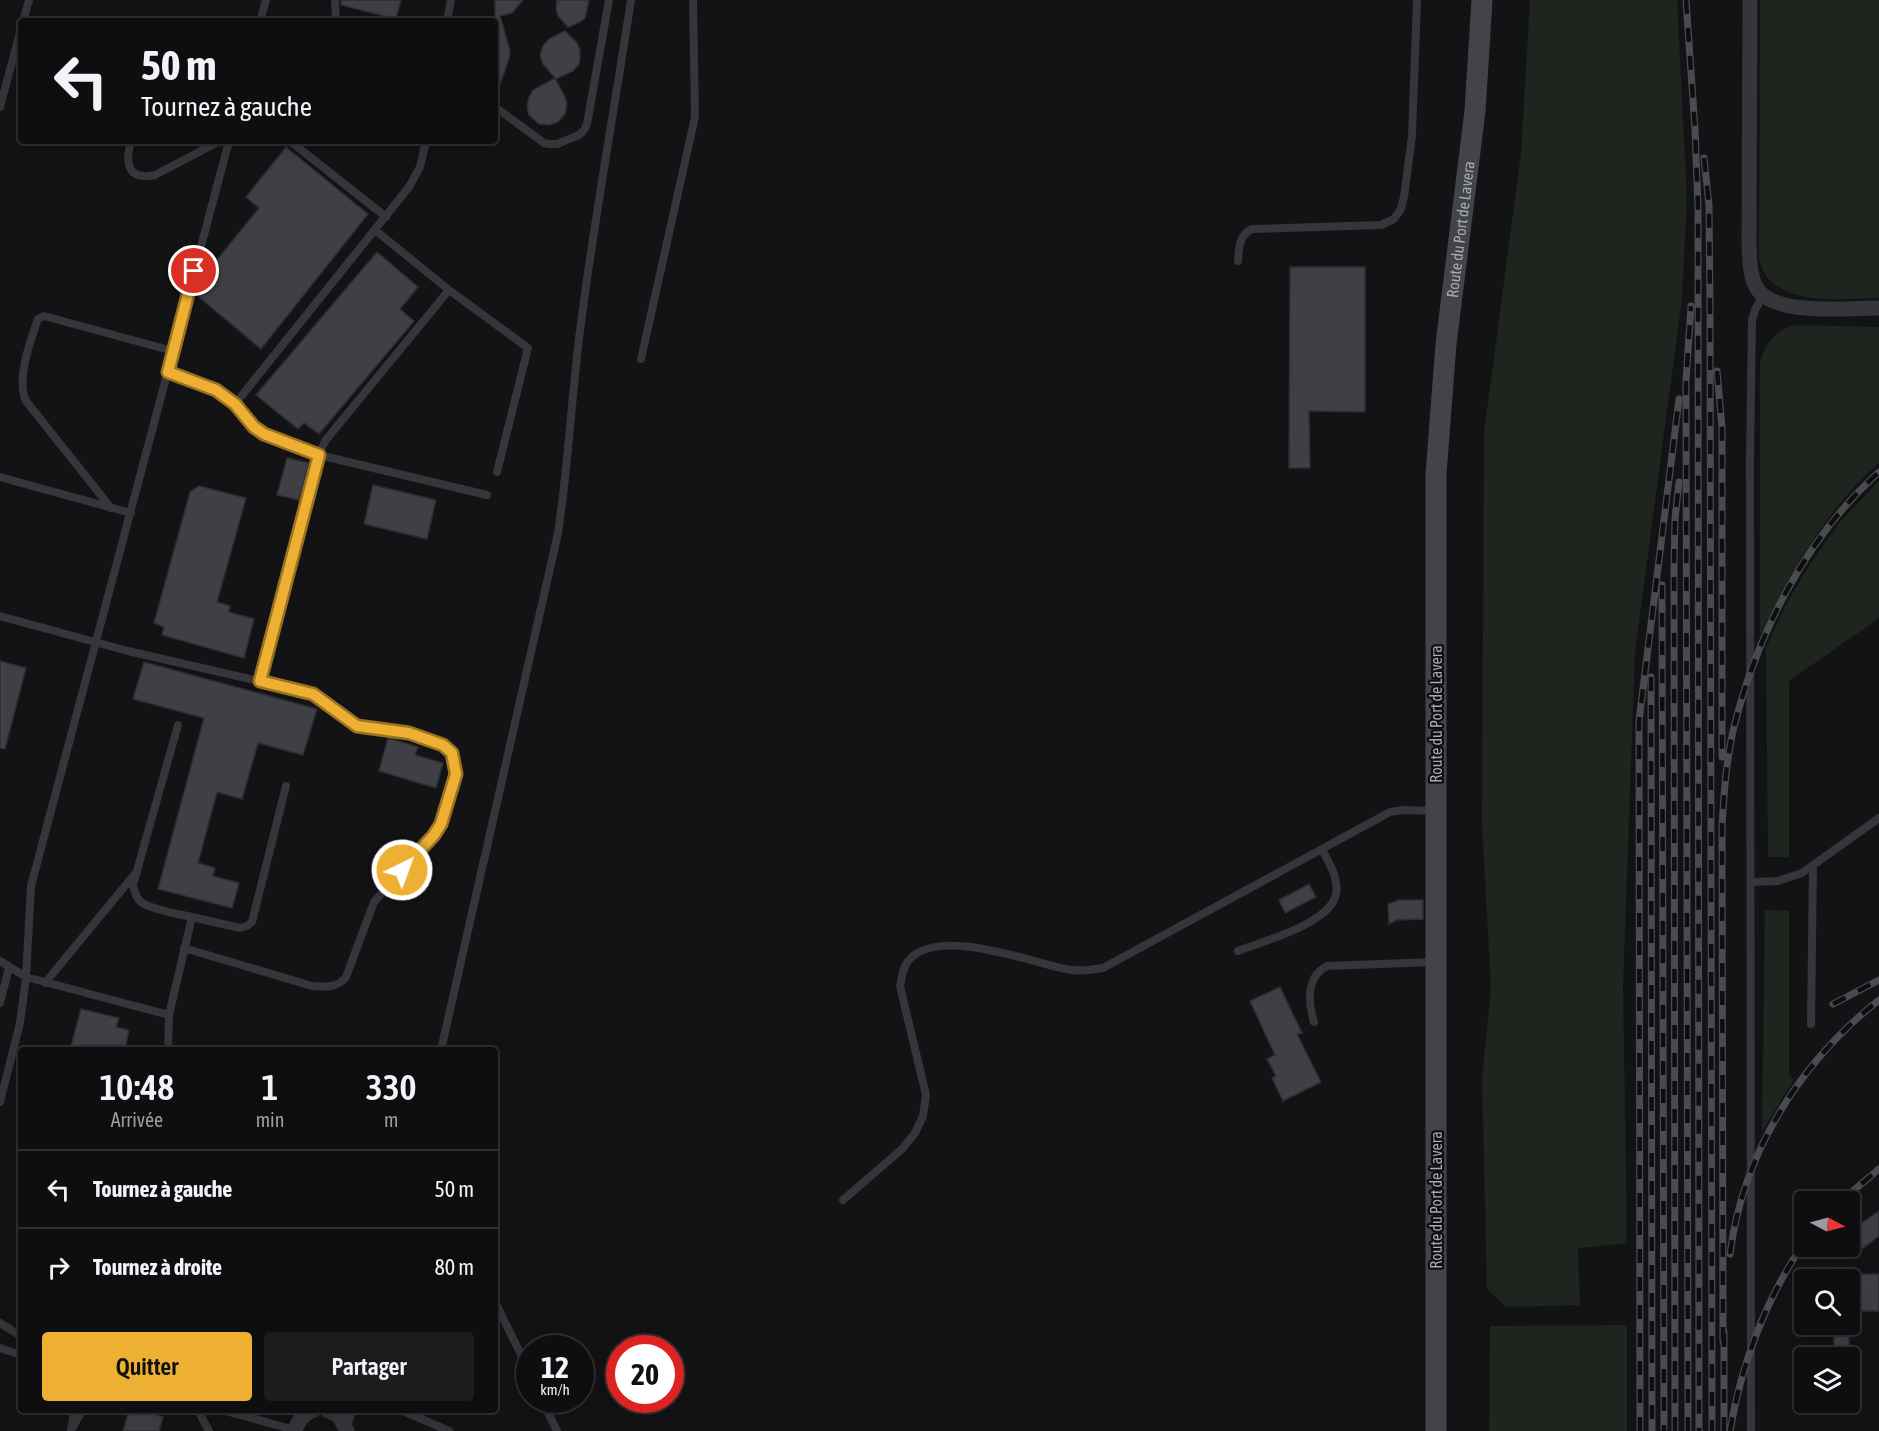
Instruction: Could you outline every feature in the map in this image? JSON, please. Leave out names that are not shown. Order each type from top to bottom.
[{"type":"street","name":"Route du Port de Lavera","points":[[1436,1431],[1437,474],[1446,344],[1476,111],[1482,0]]},
{"type":"street","points":[[1750,0],[1749,244],[1751,274],[1758,290],[1774,303],[1792,306],[1879,308]]},
{"type":"street","points":[[295,1430],[303,1416],[308,1413]]},
{"type":"street","points":[[333,1413],[339,1416],[347,1430]]},
{"type":"lane","points":[[24,18],[29,0]]},
{"type":"lane","points":[[261,18],[266,0]]},
{"type":"lane","points":[[335,0],[336,18]]},
{"type":"lane","points":[[448,18],[451,0]]},
{"type":"lane","points":[[498,109],[544,143],[557,144],[579,135],[587,124],[609,0]]},
{"type":"lane","points":[[442,1047],[558,532],[582,316],[631,0]]},
{"type":"lane","points":[[641,359],[695,117],[693,0]]},
{"type":"lane","points":[[1238,261],[1242,238],[1252,229],[1381,225],[1394,219],[1401,209],[1412,136],[1417,0]]},
{"type":"lane","points":[[0,107],[18,40]]},
{"type":"lane","points":[[130,144],[127,160],[130,170],[146,177],[155,175],[214,144]]},
{"type":"lane","points":[[0,1102],[20,1023],[26,977],[31,886],[228,144]]},
{"type":"lane","points":[[294,144],[386,217]]},
{"type":"lane","points":[[235,404],[415,179],[425,144]]},
{"type":"lane","points":[[375,230],[449,290],[528,348],[497,472]]},
{"type":"lane","points":[[260,681],[319,455],[325,441],[449,290]]},
{"type":"lane","points":[[1751,1431],[1750,459],[1752,320],[1764,294]]},
{"type":"lane","points":[[111,508],[26,401],[22,391],[32,337],[38,319],[44,316],[173,351]]},
{"type":"lane","points":[[168,372],[216,390],[235,404],[254,427],[264,434],[319,455],[487,495]]},
{"type":"lane","points":[[0,477],[130,513]]},
{"type":"lane","points":[[0,616],[96,642],[313,694],[357,726],[409,733],[443,745],[452,753],[456,774],[441,824],[434,835],[374,902],[342,982],[324,987],[312,986],[184,948]]},
{"type":"lane","points":[[178,725],[133,885],[135,895],[147,905],[240,928],[252,922],[286,786]]},
{"type":"lane","points":[[843,1200],[902,1149],[915,1133],[923,1116],[926,1095],[900,986],[909,960],[923,950],[973,946],[1013,954],[1068,970],[1089,971],[1103,968],[1390,812],[1436,811]]},
{"type":"lane","points":[[1751,882],[1789,878],[1812,865],[1879,818]]},
{"type":"lane","points":[[1238,951],[1315,920],[1332,905],[1336,894],[1336,881],[1322,849]]},
{"type":"lane","points":[[1811,1024],[1812,865]]},
{"type":"lane","points":[[45,983],[137,871]]},
{"type":"lane","points":[[168,1047],[169,1015],[192,917]]},
{"type":"lane","points":[[0,961],[26,977],[169,1015]]},
{"type":"lane","points":[[1314,1022],[1309,1006],[1309,992],[1320,969],[1327,966],[1436,962]]},
{"type":"lane","points":[[0,1003],[9,967]]},
{"type":"lane","points":[[498,1308],[516,1344]]},
{"type":"lane","points":[[0,1323],[18,1334]]},
{"type":"lane","points":[[0,1348],[18,1353]]},
{"type":"lane","points":[[71,1431],[74,1413]]},
{"type":"lane","points":[[71,1431],[81,1413]]},
{"type":"lane","points":[[200,1413],[209,1431]]},
{"type":"lane","points":[[233,1413],[295,1430]]},
{"type":"lane","points":[[347,1430],[351,1413]]},
{"type":"lane","points":[[408,1413],[448,1431]]},
{"type":"lane","points":[[548,1413],[556,1431]]},
{"type":"shaded area","points":[[1530,0],[1677,0],[1687,198],[1682,298],[1635,652],[1623,986],[1627,1243],[1578,1248],[1580,1305],[1506,1307],[1487,1289],[1482,1077],[1491,988],[1482,826],[1484,433],[1521,153]]},
{"type":"shaded area","points":[[1760,0],[1879,0],[1879,298],[1804,297],[1778,287],[1767,277],[1762,268],[1759,260]]},
{"type":"shaded area","points":[[1795,325],[1879,327],[1879,463],[1860,481],[1826,521],[1797,565],[1760,635],[1760,362],[1772,338],[1782,330]]},
{"type":"shaded area","points":[[1879,481],[1879,618],[1789,681],[1789,857],[1768,857],[1766,648],[1784,608],[1810,564],[1840,522]]},
{"type":"shaded area","points":[[1765,910],[1789,911],[1789,1076],[1794,1079],[1762,1132]]},
{"type":"shaded area","points":[[1627,1325],[1627,1431],[1489,1431],[1490,1326]]},
{"type":"building","points":[[341,0],[401,0],[396,18],[341,5]]},
{"type":"building","points":[[495,0],[523,0],[512,13],[500,16],[510,50],[498,90],[498,18],[495,18]]},
{"type":"building","points":[[557,0],[589,0],[585,18],[568,27],[558,16]]},
{"type":"building","points":[[565,31],[577,43],[580,50],[579,64],[573,71],[556,79],[543,64],[540,55],[549,39]]},
{"type":"building","points":[[555,78],[567,104],[565,114],[558,122],[549,125],[539,124],[529,115],[527,107],[529,97],[533,90]]},
{"type":"building","points":[[286,147],[368,214],[261,349],[199,297],[197,289],[204,276],[259,208],[246,197]]},
{"type":"building","points":[[377,252],[418,287],[400,309],[414,321],[319,434],[304,423],[298,429],[256,395]]},
{"type":"building","points":[[1290,267],[1365,267],[1365,412],[1309,411],[1310,468],[1289,468]]},
{"type":"building","points":[[287,458],[309,463],[299,500],[277,495]]},
{"type":"building","points":[[373,485],[436,500],[427,539],[364,524]]},
{"type":"building","points":[[199,486],[246,498],[217,602],[230,606],[229,612],[254,619],[244,658],[162,635],[164,627],[154,623],[190,492]]},
{"type":"building","points":[[0,661],[26,668],[5,749],[0,748]]},
{"type":"building","points":[[144,662],[317,709],[303,755],[258,743],[242,799],[217,792],[198,863],[215,868],[213,876],[239,883],[232,908],[158,889],[204,718],[133,699]]},
{"type":"building","points":[[388,738],[418,747],[415,755],[443,763],[436,788],[379,771]]},
{"type":"building","points":[[1309,884],[1316,897],[1285,913],[1279,900]]},
{"type":"building","points":[[1399,900],[1423,900],[1423,919],[1397,920],[1389,924],[1388,904]]},
{"type":"building","points":[[1280,987],[1302,1033],[1297,1034],[1321,1082],[1283,1101],[1272,1078],[1276,1076],[1267,1059],[1275,1055],[1250,1001]]},
{"type":"building","points":[[81,1009],[119,1018],[116,1027],[129,1030],[126,1047],[71,1047]]},
{"type":"building","points":[[1879,1211],[1879,1236],[1863,1248],[1860,1246],[1860,1224]]},
{"type":"building","points":[[1860,1274],[1879,1274],[1879,1311],[1860,1311]]},
{"type":"building","points":[[1834,1335],[1849,1335],[1849,1347],[1834,1347]]},
{"type":"building","points":[[128,1413],[149,1413],[163,1417],[159,1431],[123,1431]]},
{"type":"railway","points":[[1686,0],[1698,207],[1699,1431]]},
{"type":"railway","points":[[1704,158],[1709,205],[1710,308]]},
{"type":"railway","points":[[1710,300],[1712,1431]]},
{"type":"railway","points":[[1688,1431],[1686,381],[1691,306]]},
{"type":"railway","points":[[1717,371],[1722,427],[1722,757]]},
{"type":"railway","points":[[1640,1431],[1639,721],[1679,399]]},
{"type":"railway","points":[[1723,1341],[1722,826],[1733,731],[1755,660],[1787,591],[1806,558],[1828,527],[1852,498],[1879,472]]},
{"type":"railway","points":[[1675,1431],[1674,568],[1675,519],[1679,482]]},
{"type":"railway","points":[[1662,585],[1664,1431]]},
{"type":"railway","points":[[1651,677],[1652,1431]]},
{"type":"railway","points":[[1833,1004],[1879,980]]},
{"type":"railway","points":[[1730,1254],[1737,1217],[1748,1181],[1779,1113],[1800,1081],[1824,1052],[1879,1000]]},
{"type":"railway","points":[[1853,1191],[1879,1169]]},
{"type":"railway","points":[[1730,1431],[1748,1357],[1767,1309],[1795,1257]]},
{"type":"railway","points":[[1724,1332],[1724,1431]]},
{"type":"route","points":[[194,271],[168,372],[208,386],[223,394],[235,404],[254,427],[264,434],[319,455],[260,681],[313,694],[357,726],[409,733],[427,738],[443,745],[452,753],[456,774],[441,824],[402,870]]}]
